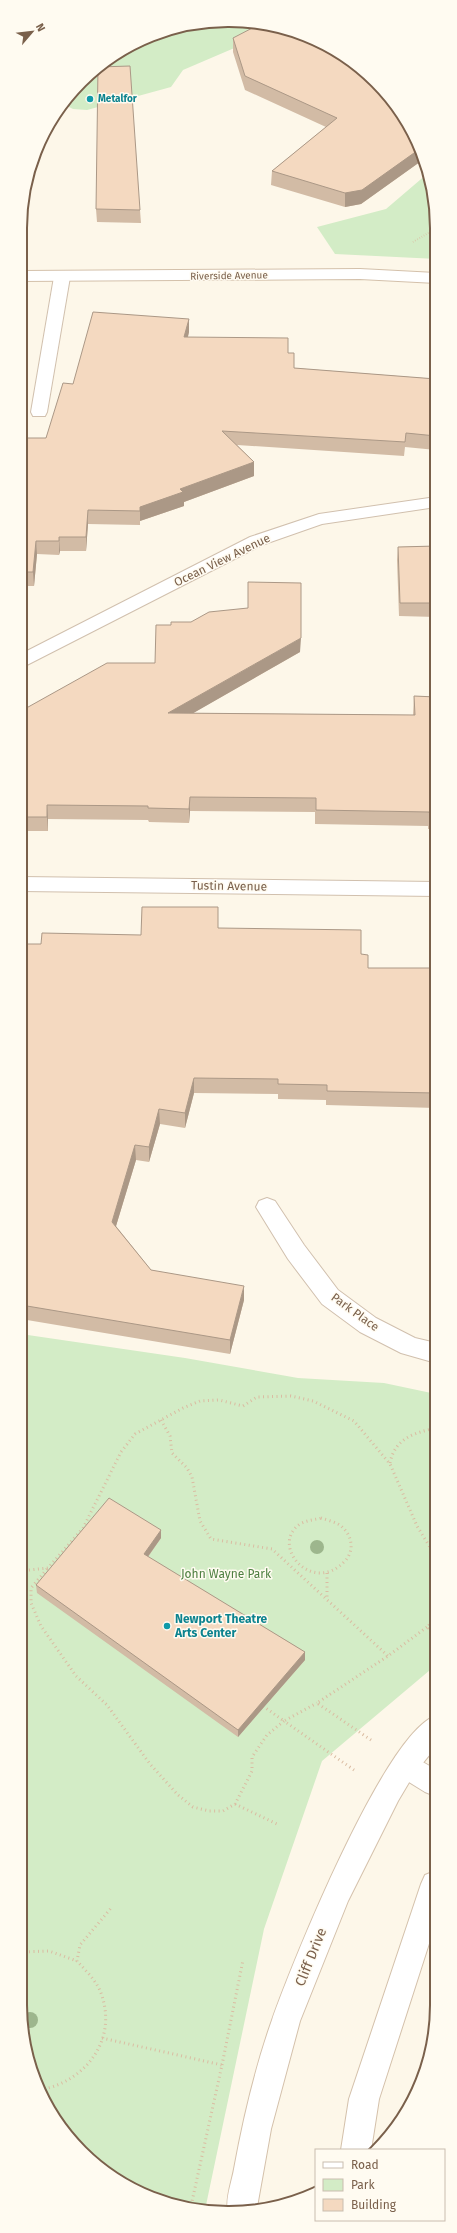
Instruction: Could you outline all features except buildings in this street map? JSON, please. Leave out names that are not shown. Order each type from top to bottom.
[{"type":"street","name":"Riverside Avenue","points":[[27,276],[360,274],[430,278]]},
{"type":"street","points":[[40,412],[62,276]]},
{"type":"street","name":"Ocean View Avenue","points":[[27,659],[256,541],[319,519],[430,503]]},
{"type":"street","name":"Tustin Avenue","points":[[27,884],[430,889]]},
{"type":"street","name":"Park Place","points":[[266,1207],[296,1252],[330,1297],[368,1324],[409,1346],[430,1351]]},
{"type":"street","name":"Cliff Drive","points":[[243,2206],[256,2129],[286,2021],[336,1894],[388,1792],[405,1765],[430,1735]]},
{"type":"street","points":[[405,1765],[430,1780]]},
{"type":"street","points":[[356,2149],[364,2099],[430,1899]]},
{"type":"path","points":[[430,1547],[417,1526],[390,1464],[354,1421],[313,1401],[291,1396],[257,1397],[243,1406],[227,1400],[209,1398],[186,1405],[135,1434],[119,1457],[101,1497],[87,1523],[31,1588],[31,1603],[41,1626],[76,1676],[107,1705],[150,1764],[178,1795],[193,1807],[209,1811],[223,1811],[235,1804],[245,1788],[252,1771],[252,1757],[267,1735],[284,1721],[317,1703],[388,1656],[430,1624]]},
{"type":"path","points":[[161,1420],[170,1436],[172,1453],[187,1468],[192,1477],[200,1521],[211,1539],[272,1549],[388,1656]]},
{"type":"path","points":[[390,1464],[393,1450],[404,1437],[430,1430]]},
{"type":"path","points":[[321,1518],[332,1520],[341,1525],[350,1539],[352,1548],[347,1562],[340,1568],[327,1573],[316,1573],[307,1570],[298,1564],[292,1556],[289,1547],[290,1537],[298,1526],[307,1521],[321,1518]]},
{"type":"path","points":[[27,1570],[48,1568]]},
{"type":"path","points":[[326,1598],[327,1573]]},
{"type":"path","points":[[317,1703],[405,1765]]},
{"type":"path","points":[[263,1706],[388,1792]]},
{"type":"path","points":[[235,1804],[279,1825]]},
{"type":"path","points":[[77,1961],[80,1945],[112,1907]]},
{"type":"path","points":[[27,1951],[39,1949],[63,1954],[77,1961],[93,1978],[102,1996],[106,2020],[102,2038],[91,2062],[76,2077],[53,2090],[46,2090]]},
{"type":"path","points":[[192,2202],[243,1960]]},
{"type":"path","points":[[102,2038],[222,2065]]},
{"type":"green space","points":[[215,27],[242,27],[272,32],[183,70],[171,87],[87,110],[73,109],[68,107],[86,86],[96,77],[128,54],[151,42],[176,34]]},
{"type":"green space","points":[[423,177],[430,215],[430,259],[335,254],[317,227],[386,209]]},
{"type":"green space","name":"John Wayne Park","points":[[27,1335],[185,1358],[298,1378],[384,1383],[430,1393],[430,1670],[322,1761],[264,1929],[206,2205],[176,2199],[151,2191],[117,2172],[96,2156],[77,2137],[61,2116],[42,2082],[34,2057],[27,2018]]},
{"type":"place","name":"Metalfor","points":[[90,99]]},
{"type":"place","name":"Newport Theatre Arts Center","points":[[167,1626]]}]
